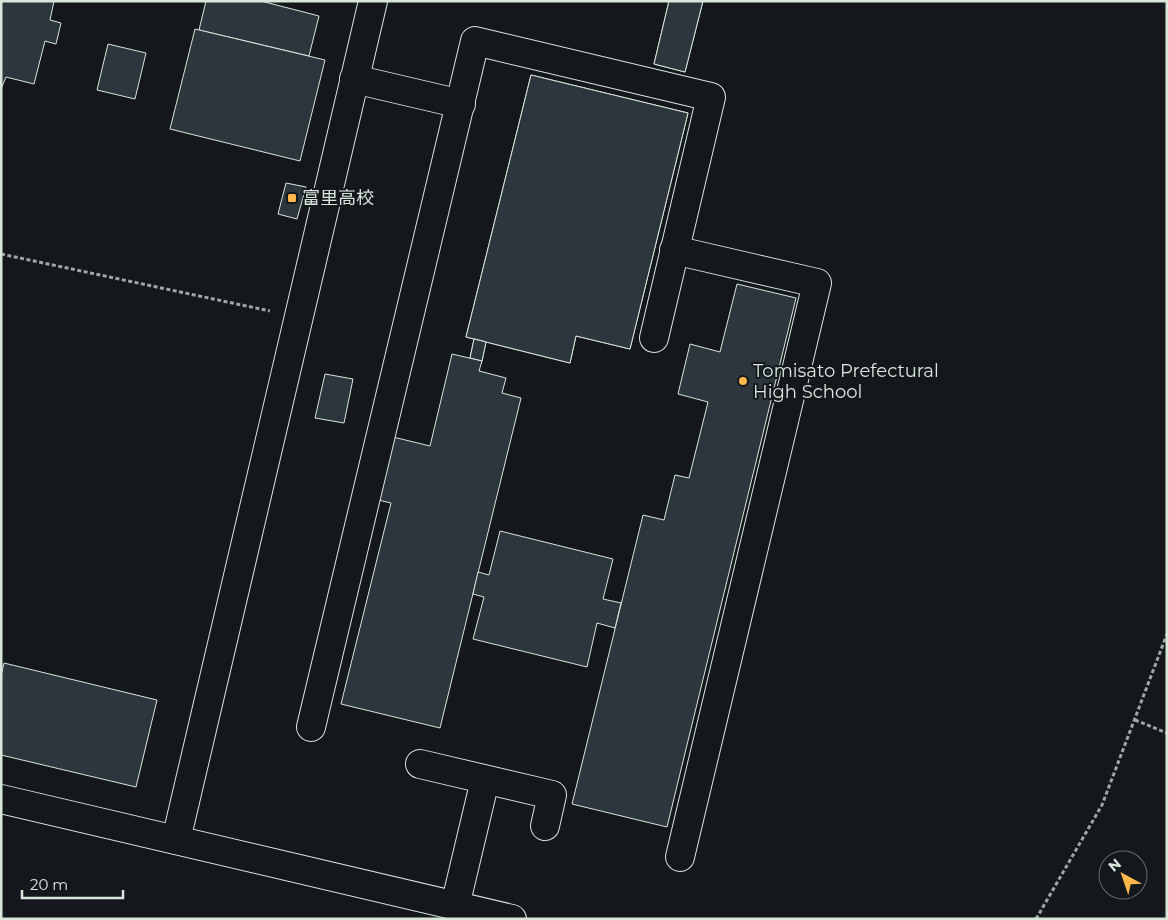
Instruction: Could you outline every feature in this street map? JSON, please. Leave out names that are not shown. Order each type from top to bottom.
[{"type":"street","points":[[176,840],[373,1]]},
{"type":"street","points":[[311,727],[475,41],[711,97],[654,338]]},
{"type":"street","points":[[354,79],[461,104]]},
{"type":"street","points":[[674,250],[817,284],[680,857]]},
{"type":"street","points":[[420,764],[552,795],[545,826]]},
{"type":"street","points":[[455,906],[485,780]]},
{"type":"street","points":[[1,799],[512,919]]},
{"type":"path","points":[[1,254],[299,317]]},
{"type":"path","points":[[1036,919],[1102,805],[1167,634]]},
{"type":"path","points":[[1135,720],[1167,733]]},
{"type":"building","points":[[1,1],[54,1],[50,20],[61,23],[56,44],[45,41],[34,84],[6,77],[1,89]]},
{"type":"building","points":[[206,1],[261,1],[319,16],[309,56],[199,30]]},
{"type":"building","points":[[669,1],[703,1],[685,72],[654,64]]},
{"type":"building","points":[[669,1],[703,1],[685,72],[654,64]]},
{"type":"building","points":[[195,29],[325,60],[300,161],[170,129]]},
{"type":"building","points":[[108,44],[146,53],[135,99],[97,90]]},
{"type":"building","points":[[531,75],[688,113],[630,349],[576,336],[570,363],[466,337]]},
{"type":"building","points":[[531,75],[688,113],[630,349],[576,336],[570,363],[466,337]]},
{"type":"building","points":[[286,183],[306,187],[297,219],[278,214]]},
{"type":"building","points":[[737,284],[796,298],[667,827],[572,804],[643,515],[664,520],[675,475],[689,478],[708,402],[678,394],[690,344],[720,352]]},
{"type":"building","points":[[474,339],[486,342],[482,361],[470,358]]},
{"type":"building","points":[[474,339],[486,342],[482,361],[470,358]]},
{"type":"building","points":[[452,354],[482,361],[479,371],[506,378],[502,393],[521,398],[440,728],[341,704],[391,503],[374,499],[389,436],[430,446]]},
{"type":"building","points":[[325,374],[353,379],[344,423],[315,418]]},
{"type":"building","points":[[500,531],[613,559],[603,599],[621,603],[615,628],[597,623],[587,667],[473,639],[484,597],[473,594],[478,572],[489,575]]},
{"type":"building","points":[[4,663],[157,700],[136,787],[1,755],[1,676]]},
{"type":"place","name":"富里高校","points":[[292,198]]},
{"type":"place","name":"Tomisato Prefectural High School","points":[[743,381]]}]
